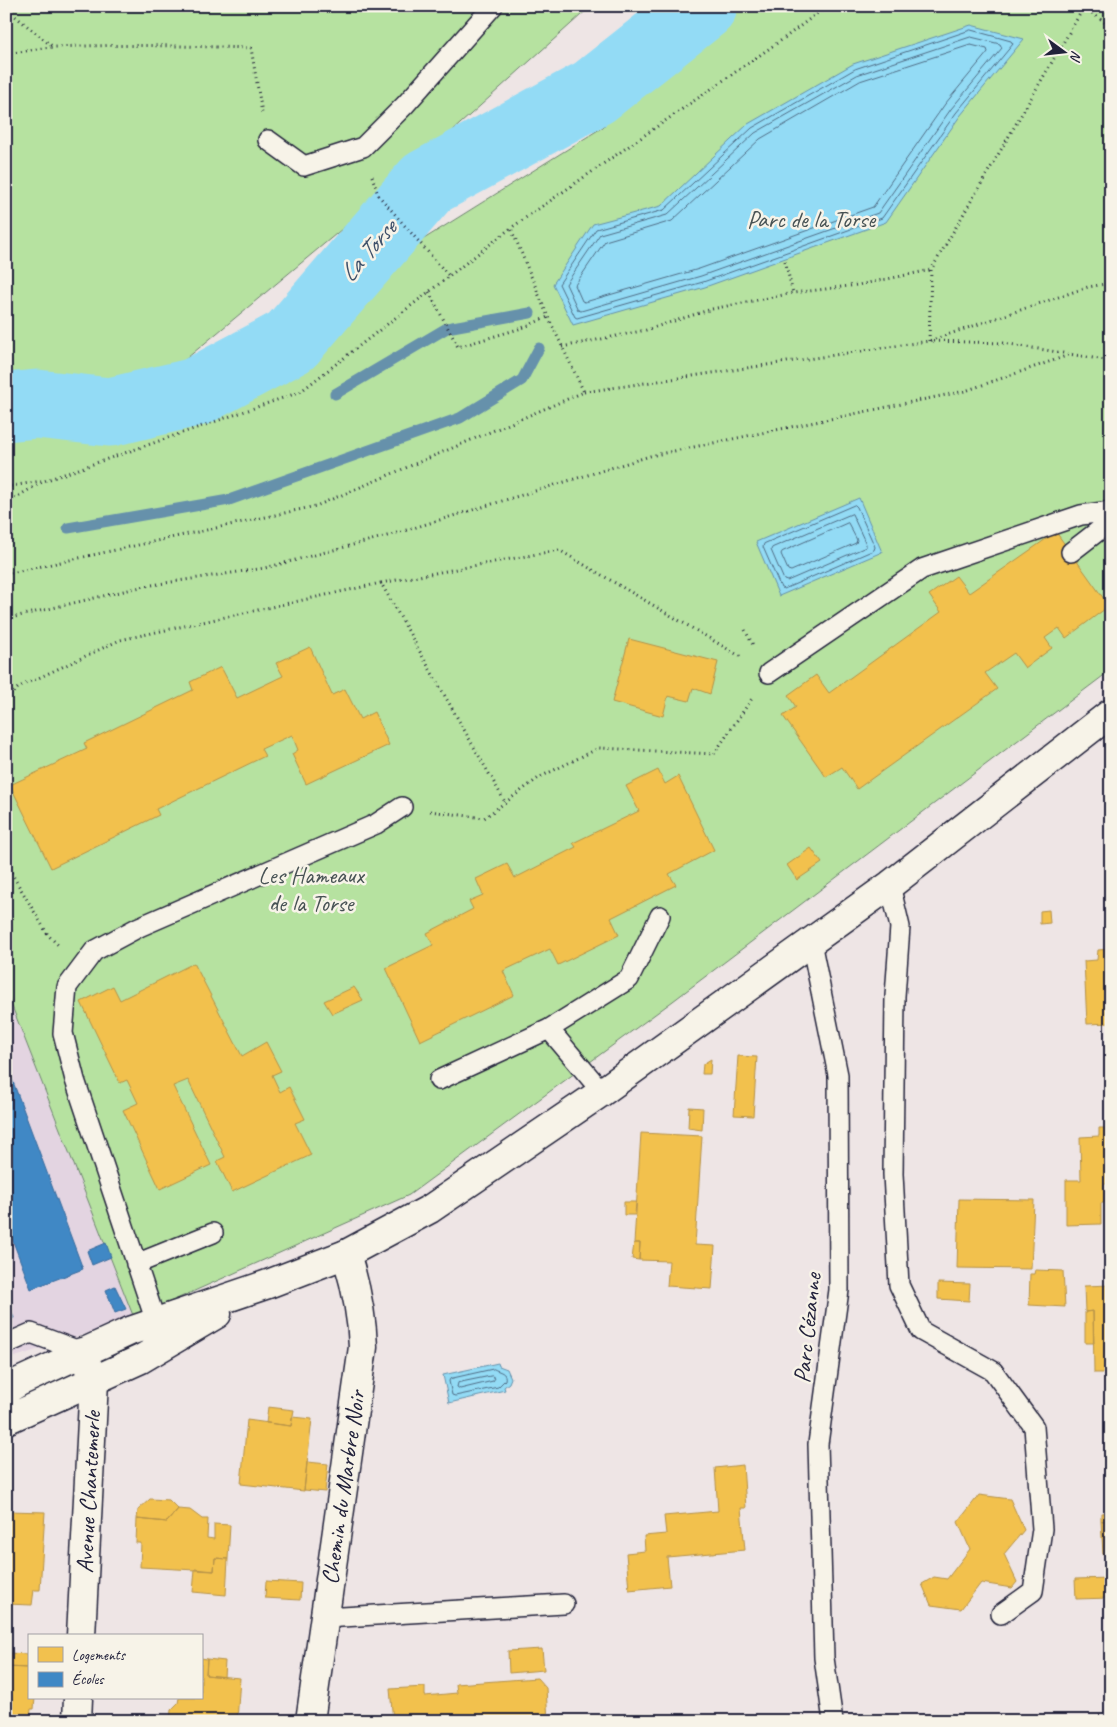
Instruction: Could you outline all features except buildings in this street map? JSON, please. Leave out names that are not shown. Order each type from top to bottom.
[{"type":"street","points":[[6,1390],[130,1330],[268,1284],[346,1254],[430,1209],[602,1092],[890,885],[1111,713]]},
{"type":"street","name":"Chemin du Marbre Noir","points":[[310,1721],[363,1347],[362,1318],[356,1286],[346,1254]]},
{"type":"street","points":[[6,1420],[141,1359],[268,1284]]},
{"type":"street","name":"Avenue Chantemerle","points":[[81,1634],[94,1381],[82,1352]]},
{"type":"street","points":[[77,1721],[78,1700]]},
{"type":"lane","points":[[268,140],[304,166],[363,147],[405,105],[493,6]]},
{"type":"lane","points":[[769,674],[922,569],[1081,515],[1111,511]]},
{"type":"lane","points":[[1071,552],[1111,521]]},
{"type":"lane","points":[[156,1322],[75,1080],[63,1033],[67,987],[94,951],[139,927],[376,824],[402,807]]},
{"type":"lane","points":[[890,885],[900,927],[895,996],[893,1174],[899,1285],[920,1331],[993,1371],[1034,1427],[1042,1529],[1033,1591],[1001,1614]]},
{"type":"lane","points":[[439,1080],[549,1029],[629,979],[660,916]]},
{"type":"lane","name":"Parc Cézanne","points":[[811,942],[838,1075],[839,1290],[818,1444],[824,1658],[832,1721]]},
{"type":"lane","points":[[549,1029],[602,1092]]},
{"type":"lane","points":[[136,1264],[213,1233]]},
{"type":"lane","points":[[6,1344],[31,1333],[82,1352]]},
{"type":"lane","points":[[325,1618],[564,1604]]},
{"type":"path","points":[[6,486],[44,481],[300,392],[511,228],[775,45],[826,6]]},
{"type":"path","points":[[929,341],[931,270],[1083,6],[1111,28]]},
{"type":"path","points":[[6,13],[16,16],[53,47]]},
{"type":"path","points":[[6,53],[19,53],[53,47],[174,46],[251,48],[264,132],[268,140]]},
{"type":"path","points":[[378,195],[449,276]]},
{"type":"path","points":[[511,228],[548,317],[584,392]]},
{"type":"path","points":[[785,261],[793,293]]},
{"type":"path","points":[[562,347],[646,330],[712,310],[793,293],[858,285],[931,270]]},
{"type":"path","points":[[929,341],[1088,287],[1111,283]]},
{"type":"path","points":[[429,292],[458,347],[522,328],[548,317]]},
{"type":"path","points":[[6,574],[316,506],[584,392],[929,341],[1003,343],[1111,361]]},
{"type":"path","points":[[6,619],[145,586],[265,568],[387,536],[650,456],[965,391],[1072,354]]},
{"type":"path","points":[[6,504],[44,481]]},
{"type":"path","points":[[6,699],[19,687],[120,640],[381,584],[559,550],[769,674]]},
{"type":"path","points":[[381,584],[506,802]]},
{"type":"path","points":[[745,630],[769,674]]},
{"type":"path","points":[[402,807],[484,818],[540,776],[599,748],[714,754],[769,674]]},
{"type":"path","points":[[6,864],[48,935],[80,970]]},
{"type":"shaded area","points":[[6,991],[134,1318],[6,1360]]},
{"type":"green space","points":[[6,6],[591,6],[360,214],[169,373],[419,242],[603,127],[718,6],[1111,6],[1111,670],[673,1001],[409,1195],[134,1318],[6,991]]},
{"type":"water","points":[[971,25],[1024,39],[960,116],[886,222],[705,287],[573,325],[553,284],[593,224],[661,206],[748,124],[853,64]]},
{"type":"water","points":[[859,498],[882,552],[779,596],[756,542]]},
{"type":"water","points":[[498,1363],[499,1366],[507,1369],[511,1378],[504,1387],[505,1390],[449,1403],[443,1375]]},
{"type":"waterway","name":"La Torse","points":[[6,407],[37,404],[110,412],[196,392],[291,341],[427,183],[594,92],[703,6]]},
{"type":"waterway","points":[[335,394],[447,328],[530,313]]},
{"type":"waterway","points":[[68,528],[229,500],[460,418],[522,380],[539,348]]},
{"type":"park label","name":"Parc de la Torse","points":[[811,219]]},
{"type":"park label","name":"Les Hameaux de la Torse","points":[[311,889]]}]
